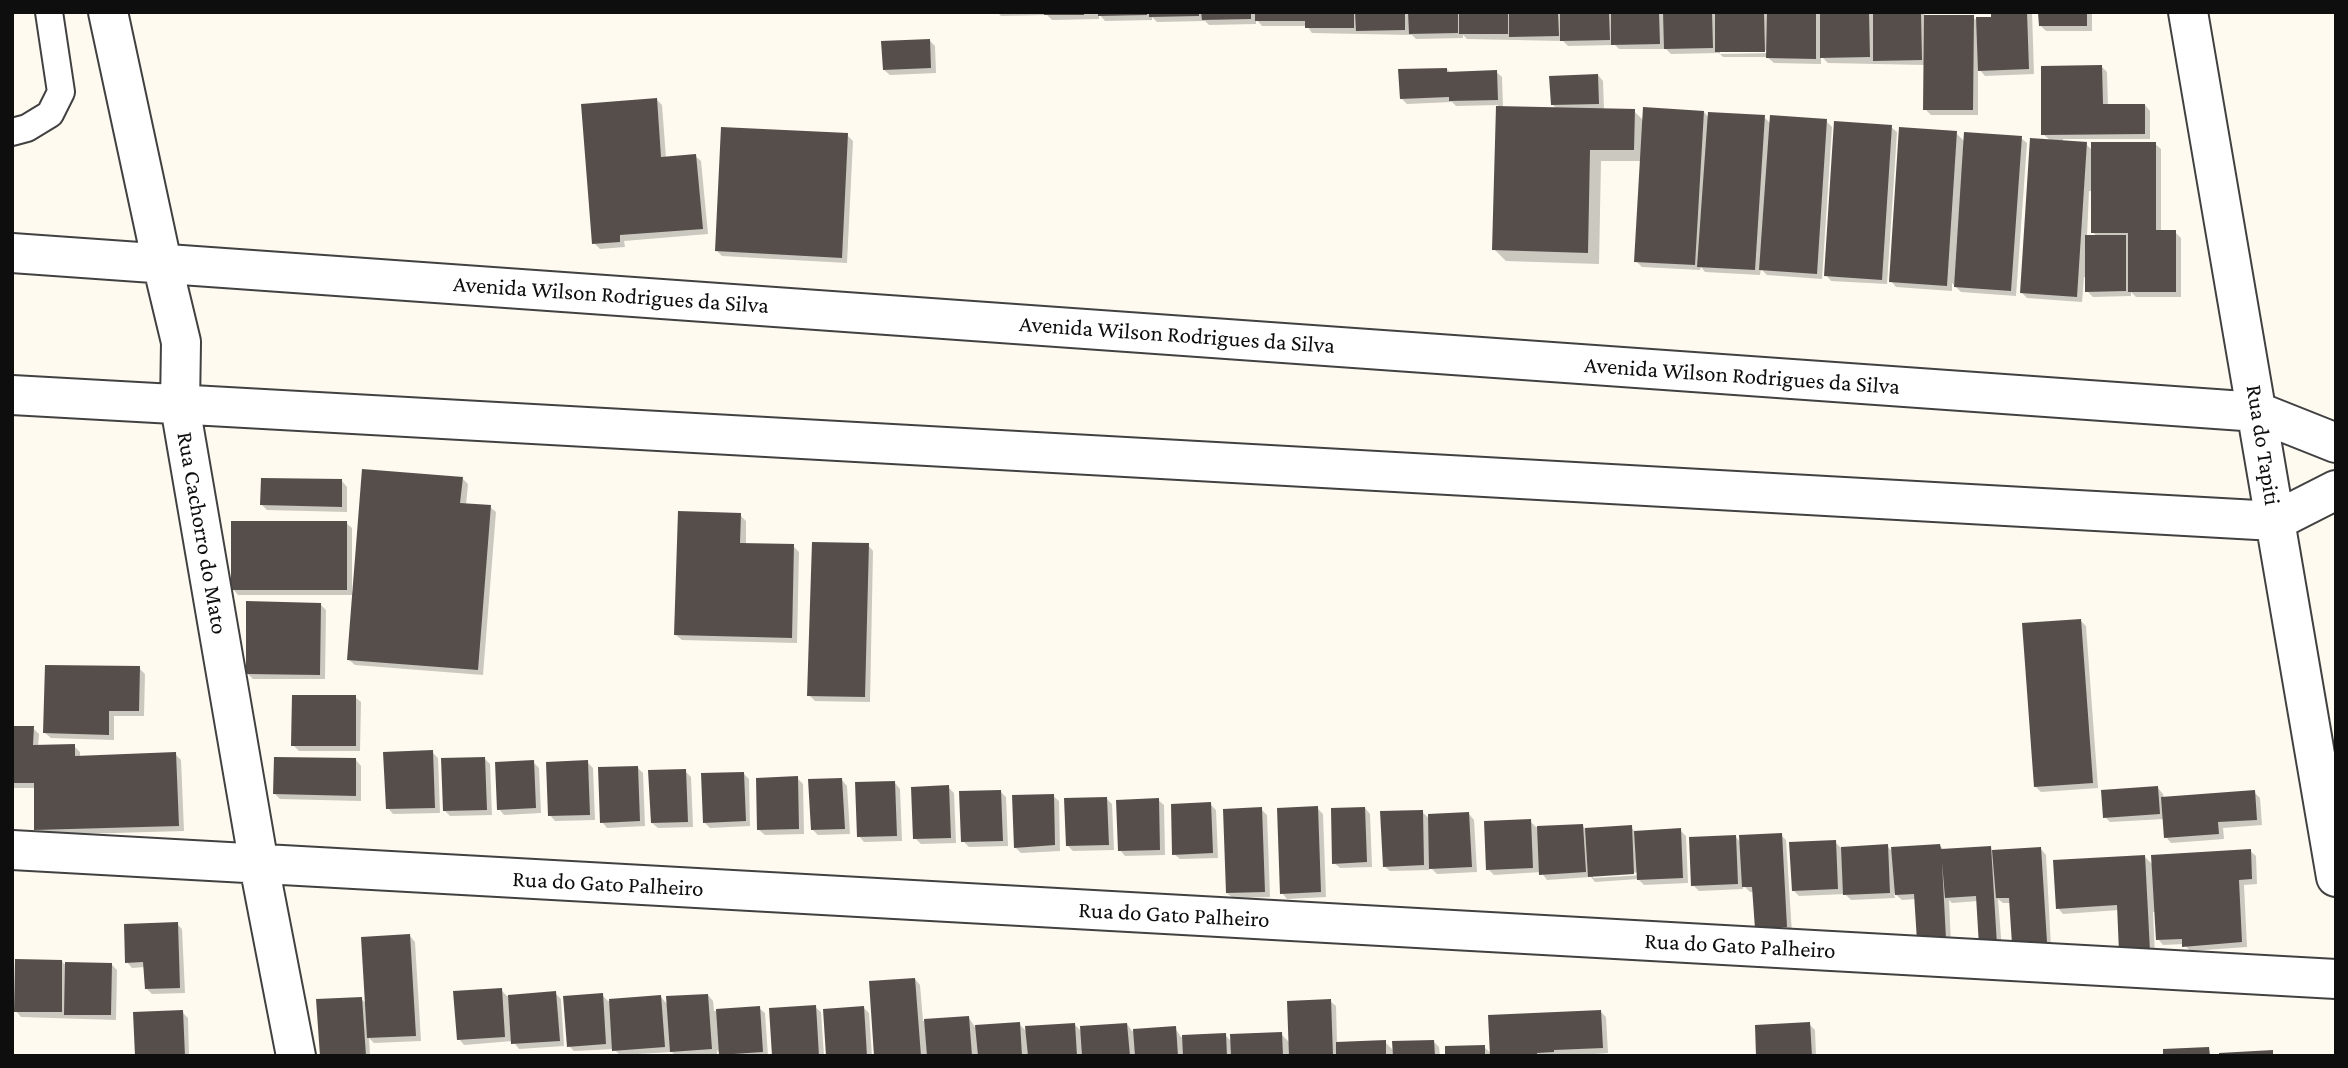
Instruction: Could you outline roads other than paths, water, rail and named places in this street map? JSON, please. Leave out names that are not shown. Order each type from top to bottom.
[{"type":"street","name":"Rua Cachorro do Mato","points":[[108,12],[181,342],[180,406],[259,865],[296,1056]]},
{"type":"street","name":"Rua do Tapiti","points":[[2188,12],[2336,877]]},
{"type":"street","name":"Avenida Wilson Rodrigues da Silva","points":[[12,253],[2258,412],[2336,443]]},
{"type":"street","points":[[12,395],[2275,521],[2336,490]]},
{"type":"street","name":"Rua do Gato Palheiro","points":[[12,850],[2336,979]]},
{"type":"lane","points":[[12,132],[27,128],[51,114],[61,92],[49,12]]}]
